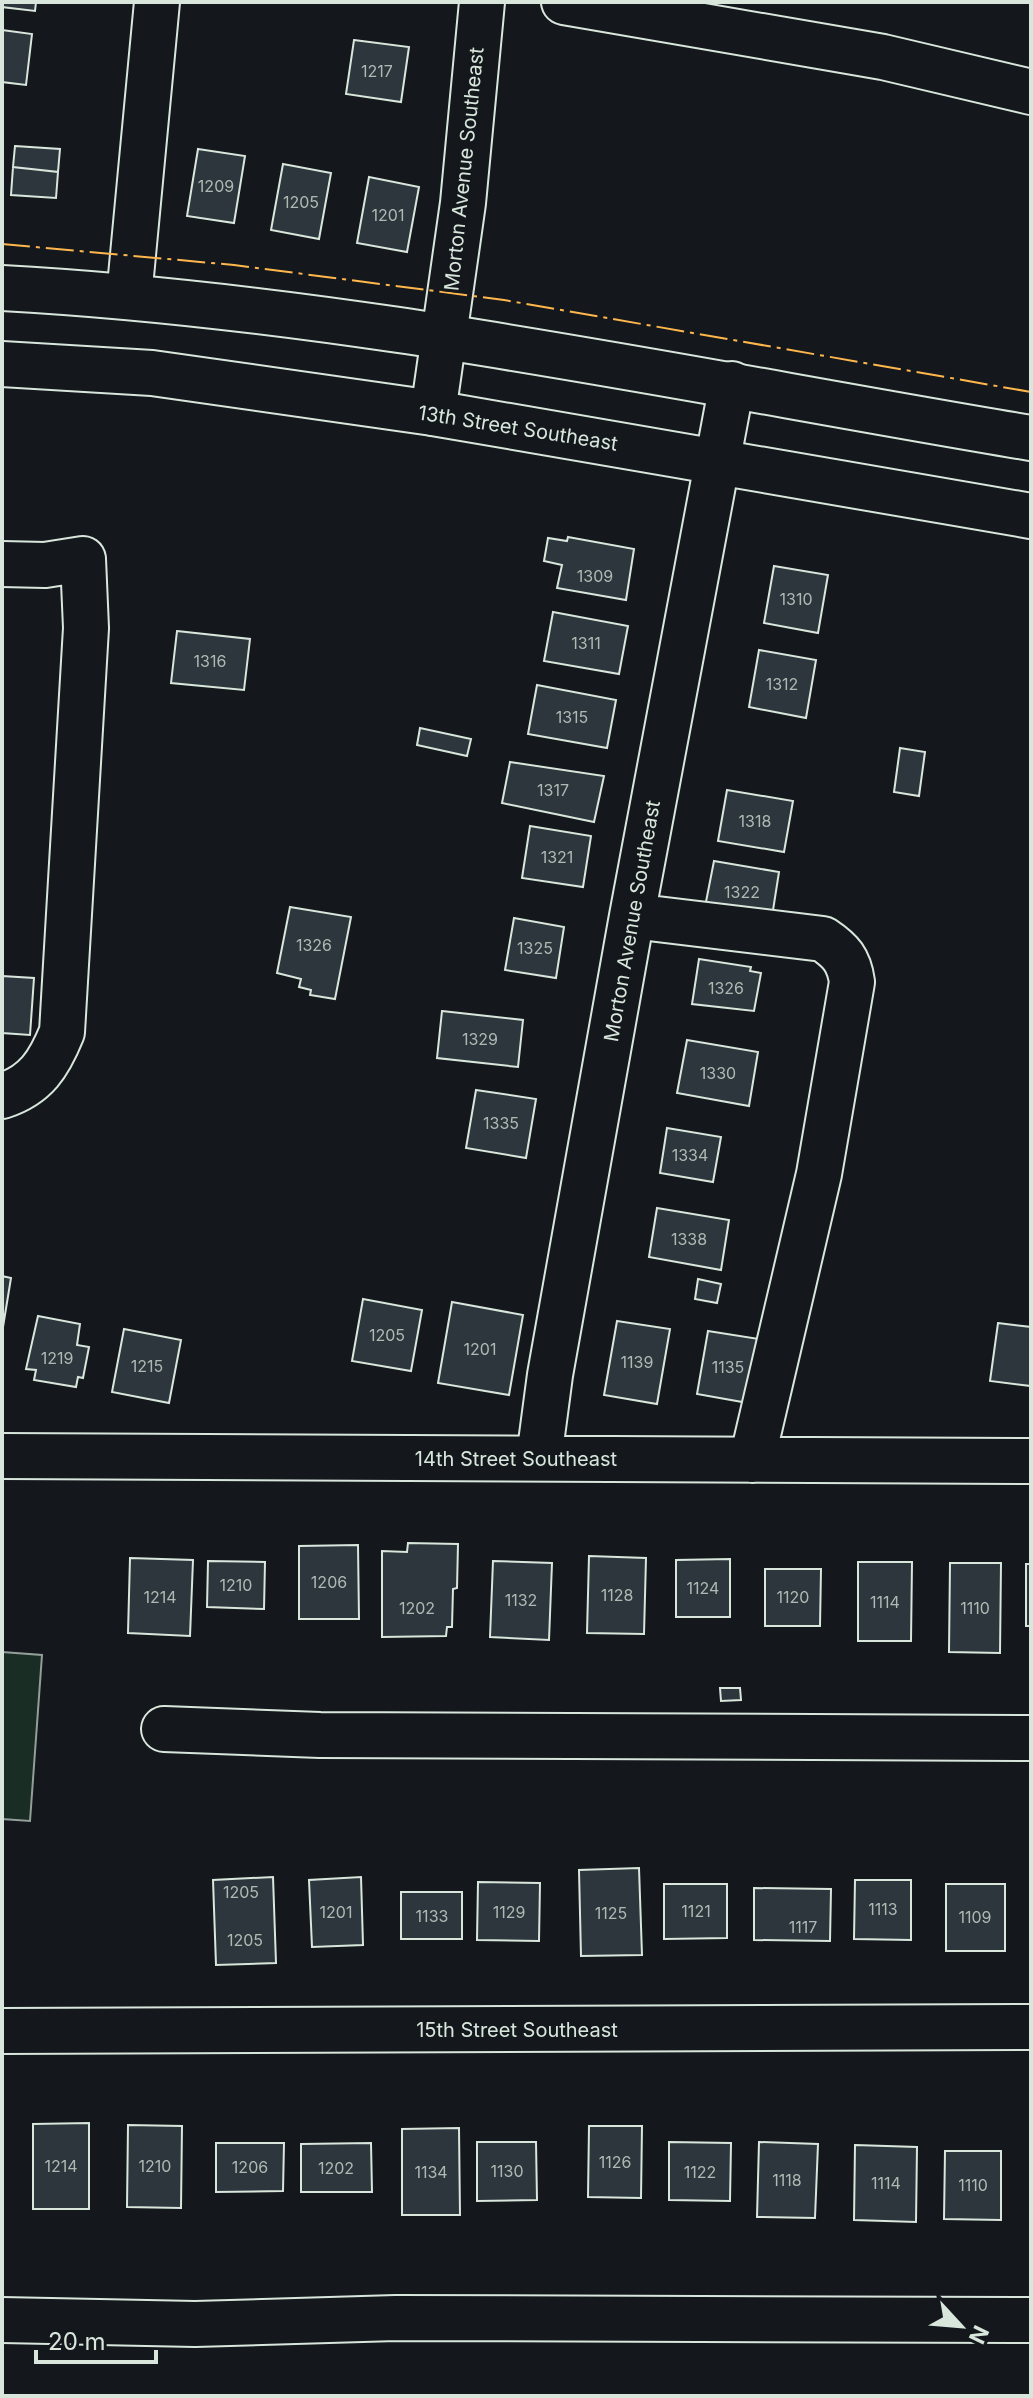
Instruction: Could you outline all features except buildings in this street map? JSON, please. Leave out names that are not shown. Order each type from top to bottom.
[{"type":"street","points":[[129,297],[157,2]]},
{"type":"street","name":"Morton Avenue Southeast","points":[[433,413],[446,336],[482,2]]},
{"type":"street","points":[[564,2],[883,57],[1031,92]]},
{"type":"street","points":[[2,288],[129,297],[446,336],[1031,438]]},
{"type":"street","name":"13th Street Southeast","points":[[2,364],[152,373],[433,413],[1031,516]]},
{"type":"street","name":"Morton Avenue Southeast","points":[[539,1458],[550,1375],[632,916],[732,384]]},
{"type":"street","points":[[2,564],[45,565],[83,559],[86,628],[66,1010],[62,1032],[48,1066],[31,1082],[2,1096]]},
{"type":"street","points":[[632,916],[823,939],[840,951],[849,965],[850,995],[821,1160],[752,1460]]},
{"type":"street","name":"14th Street Southeast","points":[[2,1456],[1031,1461]]},
{"type":"street","points":[[164,1729],[320,1735],[1031,1738]]},
{"type":"street","name":"15th Street Southeast","points":[[2,2031],[1031,2027]]},
{"type":"street","points":[[2,2320],[195,2324],[396,2318],[1031,2320]]},
{"type":"green space","points":[[2,1652],[42,1655],[30,1821],[2,1819]]},
{"type":"power","points":[[2,244],[234,265],[504,300],[1031,392]]}]
